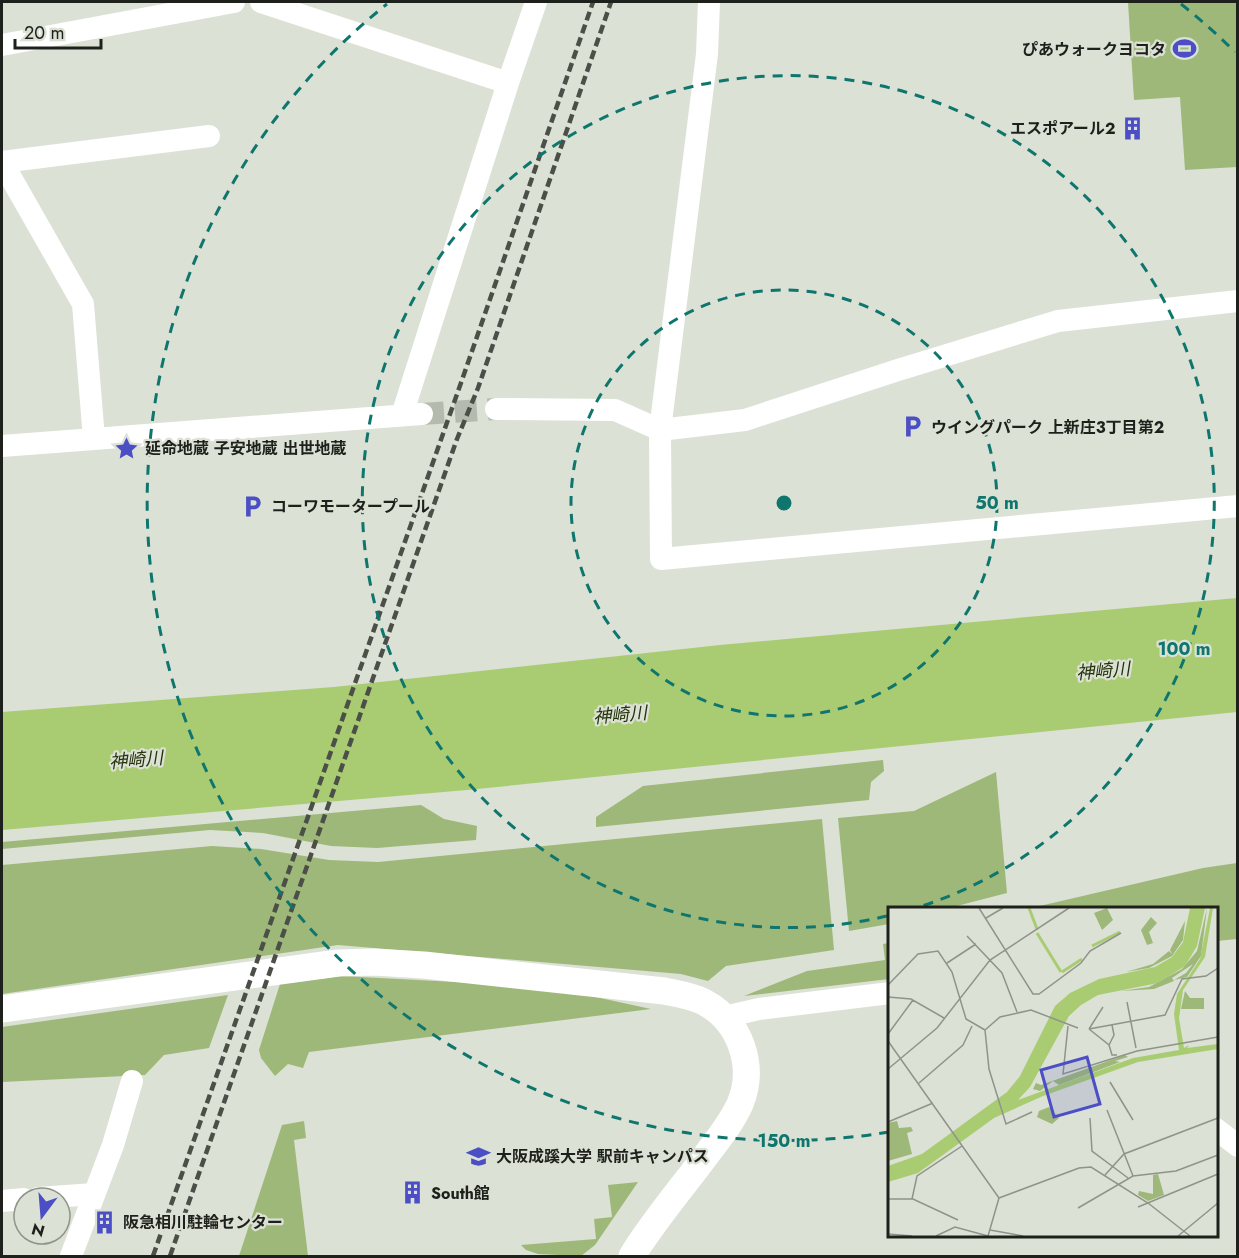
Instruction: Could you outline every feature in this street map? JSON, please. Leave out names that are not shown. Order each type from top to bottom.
[{"type":"street","points":[[2,45],[234,2]]},
{"type":"street","points":[[261,2],[508,83]]},
{"type":"street","points":[[2,446],[412,414],[508,83],[536,2]]},
{"type":"street","points":[[709,2],[706,54],[660,430],[661,558],[1238,506]]},
{"type":"street","points":[[94,439],[83,304],[2,162],[209,136]]},
{"type":"street","points":[[496,409],[615,410],[660,430],[745,420],[1058,321],[1238,301]]},
{"type":"street","points":[[2,1010],[338,963],[374,962],[446,967],[664,991],[702,1001],[724,1017],[740,1040],[744,1054],[744,1087],[740,1103],[726,1129],[651,1226],[632,1257]]},
{"type":"street","points":[[724,1017],[759,1009],[888,993]]},
{"type":"street","points":[[71,1257],[113,1145],[132,1081]]},
{"type":"street","points":[[1218,1131],[1238,1146]]},
{"type":"street","points":[[72,1196],[94,1194]]},
{"type":"shaded area","name":"ぴあウォークヨコタ","points":[[1128,2],[1237,2],[1237,167],[1185,170],[1180,97],[1134,100]]},
{"type":"shaded area","points":[[883,760],[884,771],[871,782],[869,800],[596,827],[596,817],[643,786]]},
{"type":"shaded area","points":[[996,772],[1007,893],[953,907],[888,907],[888,924],[849,931],[838,818],[914,811]]},
{"type":"shaded area","points":[[421,805],[444,819],[477,826],[476,840],[377,848],[331,846],[263,833],[210,830],[2,849],[2,842]]},
{"type":"shaded area","points":[[822,819],[834,950],[726,966],[708,981],[681,974],[338,945],[2,994],[2,865],[212,846],[261,849],[329,860],[378,862]]},
{"type":"shaded area","points":[[1237,863],[1237,939],[1218,941],[1218,907],[1035,907],[1203,868]]},
{"type":"shaded area","points":[[888,943],[888,979],[744,996],[807,971],[885,960],[883,944]]},
{"type":"shaded area","points":[[342,976],[474,983],[591,996],[651,1009],[309,1052],[303,1068],[288,1064],[275,1076],[261,1058],[259,1050],[280,984]]},
{"type":"shaded area","points":[[228,995],[209,1048],[164,1055],[145,1075],[2,1082],[2,1027]]},
{"type":"shaded area","points":[[304,1121],[306,1138],[294,1140],[308,1256],[239,1256],[282,1125]]},
{"type":"shaded area","points":[[638,1182],[595,1245],[581,1256],[538,1254],[526,1250],[521,1245],[596,1239],[594,1219],[612,1217],[608,1185]]},
{"type":"water","name":"神崎川","points":[[1237,598],[1237,712],[467,790],[2,830],[2,712],[334,687],[720,645]]},
{"type":"tunnel","points":[[422,414],[496,409]]},
{"type":"railway","points":[[153,1256],[593,2]]},
{"type":"railway","points":[[170,1256],[457,439],[478,388],[611,2]]},
{"type":"place","name":"ぴあウォークヨコタ","points":[[1184,49]]},
{"type":"place","name":"エスポアール２","points":[[1133,128]]},
{"type":"place","name":"ウイングパーク 上新庄3丁目第2","points":[[913,427]]},
{"type":"place","name":"延命地蔵 子安地蔵 出世地蔵","points":[[127,448]]},
{"type":"place","name":"コーワモータープール","points":[[253,506]]},
{"type":"place","name":"大阪成蹊大学 駅前キャンパス","points":[[478,1156]]},
{"type":"place","name":"South館","points":[[413,1193]]},
{"type":"place","name":"阪急相川駐輪センター","points":[[105,1222]]}]
